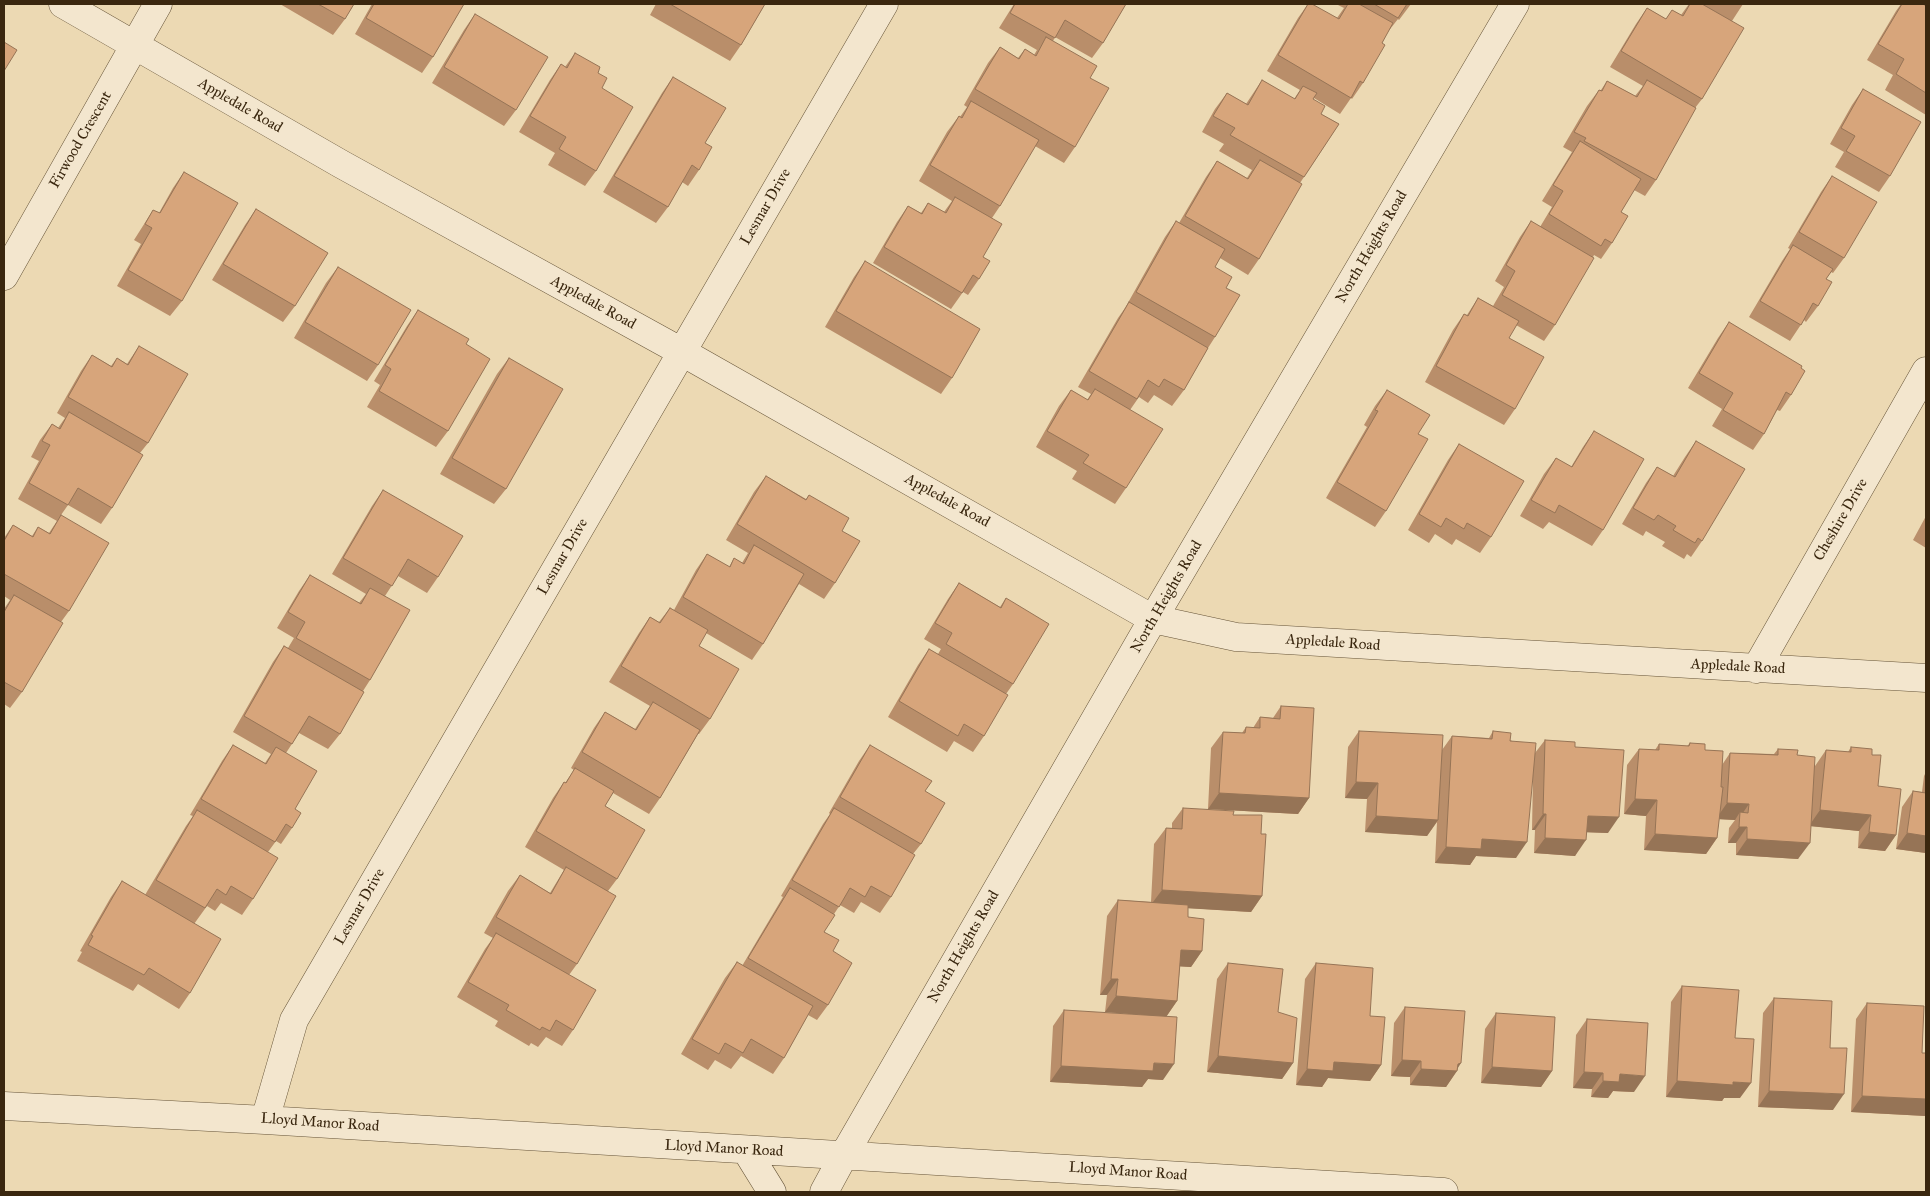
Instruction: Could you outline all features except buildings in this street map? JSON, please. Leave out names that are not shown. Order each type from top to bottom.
[{"type":"street","name":"Appledale Road","points":[[63,4],[341,164],[682,352],[1153,619],[1236,637],[1926,678]]},
{"type":"street","name":"Firwood Crescent","points":[[4,276],[158,4]]},
{"type":"street","name":"Lesmar Drive","points":[[265,1120],[294,1020],[884,4]]},
{"type":"street","name":"North Heights Road","points":[[824,1192],[1153,619],[1515,4]]},
{"type":"street","name":"Cheshire Drive","points":[[1756,669],[1926,370]]},
{"type":"street","name":"Lloyd Manor Road","points":[[4,1106],[265,1120],[1444,1192]]},
{"type":"street","points":[[746,1150],[772,1192]]}]
